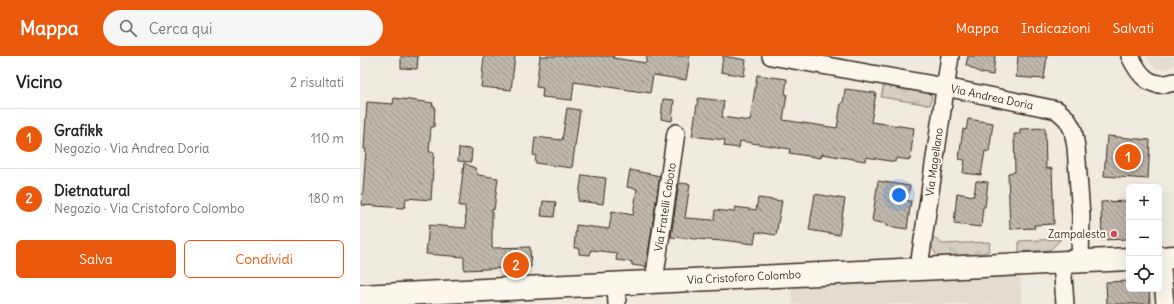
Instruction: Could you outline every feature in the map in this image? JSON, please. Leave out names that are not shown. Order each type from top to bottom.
[{"type":"street","name":"Via Andrea Doria","points":[[772,56],[945,87],[1057,110],[1068,119],[1073,130],[1076,147],[1081,216],[1071,261],[1065,304]]},
{"type":"street","name":"Via Magellano","points":[[920,269],[950,56]]},
{"type":"street","points":[[1130,56],[1139,73],[1144,78],[1158,84],[1174,82]]},
{"type":"street","name":"Via Fratelli Caboto","points":[[655,281],[676,133]]},
{"type":"street","points":[[1165,257],[1165,304]]},
{"type":"street","name":"Via Cristoforo Colombo","points":[[360,296],[617,294],[655,281],[1126,259]]},
{"type":"shaded area","points":[[1146,56],[1174,56],[1174,65],[1165,69],[1158,69],[1152,65]]},
{"type":"shaded area","points":[[1020,272],[1022,304],[793,304],[791,285]]},
{"type":"green space","points":[[884,83],[928,90],[932,97],[930,105],[881,97]]},
{"type":"green space","points":[[932,236],[942,244],[990,242],[989,251],[969,257],[939,257],[932,248]]},
{"type":"green space","points":[[1061,239],[1050,250],[1019,252],[1019,241]]},
{"type":"building","points":[[401,56],[418,56],[417,69],[401,68]]},
{"type":"building","points":[[484,56],[515,56],[511,90],[481,87]]},
{"type":"building","points":[[540,56],[614,56],[613,58],[646,63],[647,56],[690,56],[686,80],[653,75],[650,93],[574,82],[572,100],[542,97],[543,88],[536,87]]},
{"type":"building","points":[[723,56],[746,60],[744,76],[721,72]]},
{"type":"building","points":[[968,56],[995,56],[993,75],[981,73],[966,65]]},
{"type":"building","points":[[1018,56],[1047,56],[1044,79],[1016,77]]},
{"type":"building","points":[[757,75],[787,79],[785,94],[787,94],[783,120],[837,128],[845,89],[876,93],[871,122],[914,128],[910,160],[896,158],[895,162],[866,157],[865,161],[822,154],[821,158],[789,153],[790,149],[740,141],[739,148],[724,146],[725,140],[692,136],[698,98],[724,101],[722,117],[750,121]]},
{"type":"building","points":[[394,98],[433,103],[432,106],[435,106],[434,127],[431,127],[429,152],[434,152],[431,200],[406,198],[405,207],[403,208],[362,205],[366,149],[364,149],[367,102],[393,104]]},
{"type":"building","points":[[663,99],[674,100],[672,121],[661,119]]},
{"type":"building","points":[[567,108],[580,110],[572,168],[535,163],[536,156],[533,155],[535,137],[562,140]]},
{"type":"building","points":[[968,119],[993,123],[989,152],[985,151],[981,175],[963,173],[965,160],[959,159],[963,129],[966,130]]},
{"type":"building","points":[[1045,128],[1046,169],[1052,168],[1054,224],[1034,225],[1035,228],[1010,229],[1008,173],[1015,172],[1014,134],[1020,134],[1020,129]]},
{"type":"building","points":[[1107,136],[1150,140],[1148,179],[1104,176]]},
{"type":"building","points":[[459,148],[472,149],[471,162],[458,161]]},
{"type":"building","points":[[464,163],[475,168],[478,175],[498,178],[494,210],[492,209],[492,248],[530,247],[531,267],[464,270],[464,257],[426,254],[429,225],[466,228],[465,206],[459,206]]},
{"type":"building","points":[[630,170],[660,176],[646,267],[632,265],[632,262],[616,260],[617,253],[591,250],[590,255],[579,254],[579,248],[574,248],[576,225],[609,229],[612,211],[633,215],[637,189],[627,187]]},
{"type":"building","points":[[582,175],[606,178],[603,204],[578,201]]},
{"type":"building","points":[[878,181],[910,186],[907,201],[911,201],[907,229],[887,226],[887,224],[872,221]]},
{"type":"building","points":[[976,181],[988,182],[981,227],[954,224],[957,193],[974,196]]},
{"type":"building","points":[[679,183],[690,184],[685,218],[714,220],[715,210],[734,212],[735,207],[756,210],[758,198],[782,201],[776,235],[756,232],[754,244],[722,240],[671,237]]},
{"type":"building","points":[[815,194],[845,199],[839,235],[809,230]]},
{"type":"building","points":[[543,201],[556,202],[554,217],[541,216]]},
{"type":"building","points":[[1126,201],[1126,239],[1102,240],[1101,202]]},
{"type":"building","points":[[1126,281],[1126,292],[1149,292],[1150,304],[1107,304],[1106,282]]},
{"type":"place","name":"Grafikk","points":[[1128,157]]},
{"type":"place","name":"Zampalesta","points":[[1114,234]]},
{"type":"place","name":"Dietnatural","points":[[516,265]]}]
